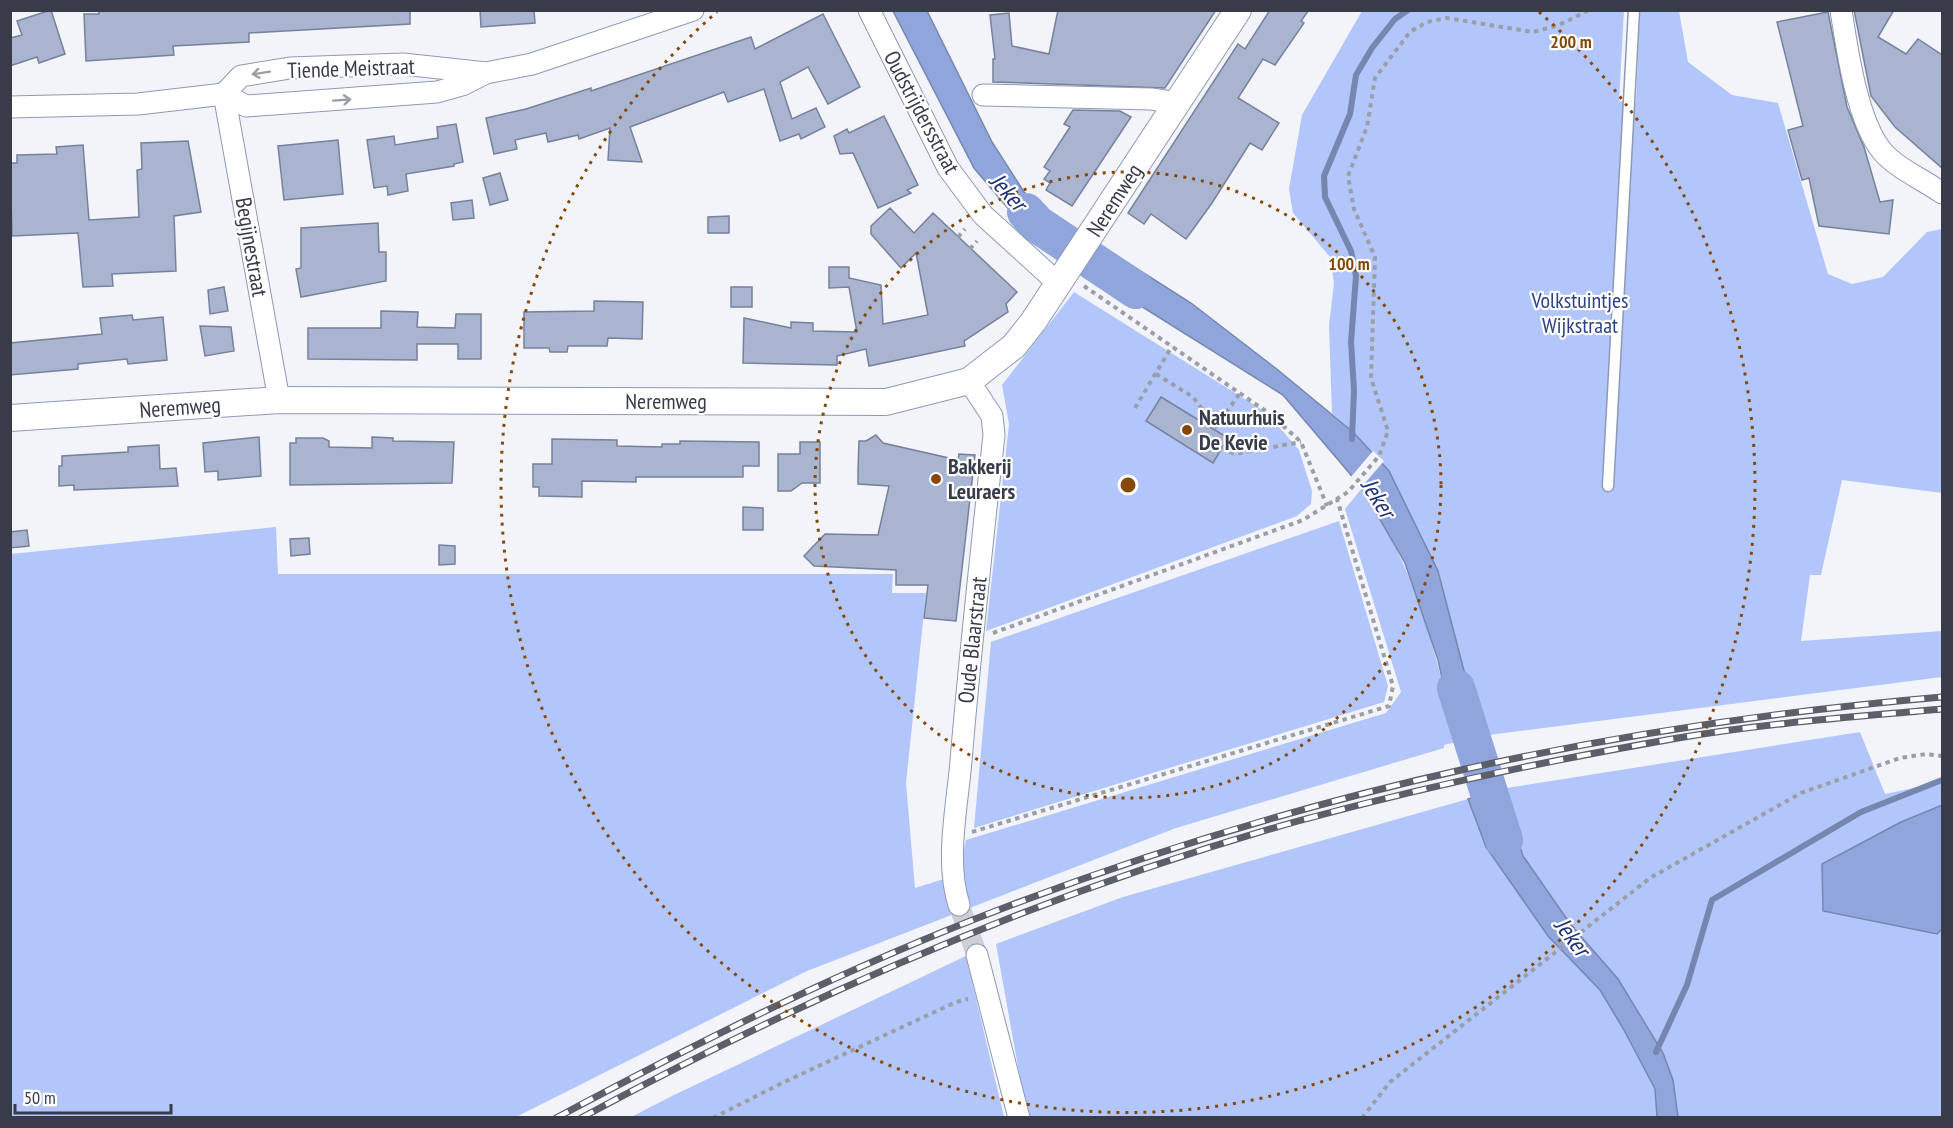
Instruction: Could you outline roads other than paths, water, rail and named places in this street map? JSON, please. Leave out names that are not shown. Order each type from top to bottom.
[{"type":"street","name":"Tiende Meistraat","points":[[486,73],[404,64],[291,68],[241,76],[224,94],[246,106],[399,96],[453,87],[486,73],[532,64],[612,39],[634,20],[660,23],[693,10]]},
{"type":"street","name":"Oudstrijdersstraat","points":[[869,10],[948,168],[983,215],[1065,275]]},
{"type":"street","name":"Neremweg","points":[[10,418],[279,400],[886,402],[969,381],[1014,346],[1065,275],[1238,10]]},
{"type":"street","points":[[1841,10],[1858,94],[1873,135],[1882,151],[1942,193]]},
{"type":"street","points":[[10,107],[138,104],[224,94]]},
{"type":"street","name":"Begijnestraat","points":[[224,94],[279,400]]},
{"type":"street","points":[[983,95],[1151,99],[1178,103]]},
{"type":"street","name":"Oude Blaarstraat","points":[[959,905],[952,882],[955,838],[971,641],[994,435],[992,416],[969,381]]},
{"type":"street","points":[[977,955],[990,995],[1019,1118]]},
{"type":"lane","points":[[1608,486],[1634,10]]},
{"type":"water","points":[[893,11],[927,11],[992,142],[1024,192],[1072,236],[1057,259],[1023,226],[974,168]]},
{"type":"water","points":[[1103,247],[1191,303],[1278,370],[1353,432],[1389,471],[1438,571],[1481,736],[1456,742],[1438,660],[1405,563],[1362,488],[1283,395],[1088,273]]},
{"type":"water","points":[[1501,789],[1523,856],[1571,925],[1618,979],[1663,1053],[1673,1080],[1678,1117],[1657,1117],[1655,1089],[1600,990],[1548,936],[1486,847],[1468,799]]},
{"type":"water","points":[[1942,805],[1942,929],[1937,934],[1823,911],[1822,864],[1901,822]]},
{"type":"waterway","points":[[1352,439],[1354,390],[1351,342],[1356,276],[1351,251],[1325,197],[1324,176],[1350,114],[1356,75],[1372,48],[1395,19],[1408,10]]},
{"type":"waterway","name":"Jeker","points":[[1026,212],[1037,224],[1136,290]]},
{"type":"waterway","name":"Jeker","points":[[1456,688],[1504,840]]},
{"type":"waterway","points":[[1656,1052],[1687,985],[1712,900],[1861,812],[1942,780]]},
{"type":"tunnel","points":[[959,905],[977,955]]},
{"type":"railway","points":[[556,1118],[720,1033],[887,955],[1001,909],[1117,867],[1232,830],[1348,797],[1464,769],[1582,745],[1700,725],[1820,709],[1942,697]]},
{"type":"railway","points":[[581,1118],[754,1030],[842,988],[932,950],[1022,913],[1113,880],[1298,821],[1487,775],[1678,738],[1744,728],[1942,709]]},
{"type":"place","name":"Natuurhuis De Kevie","points":[[1187,430]]},
{"type":"place","name":"Bakkerij Leuraers","points":[[936,479]]},
{"type":"park label","name":"Volkstuintjes Wijkstraat","points":[[1580,312]]}]
